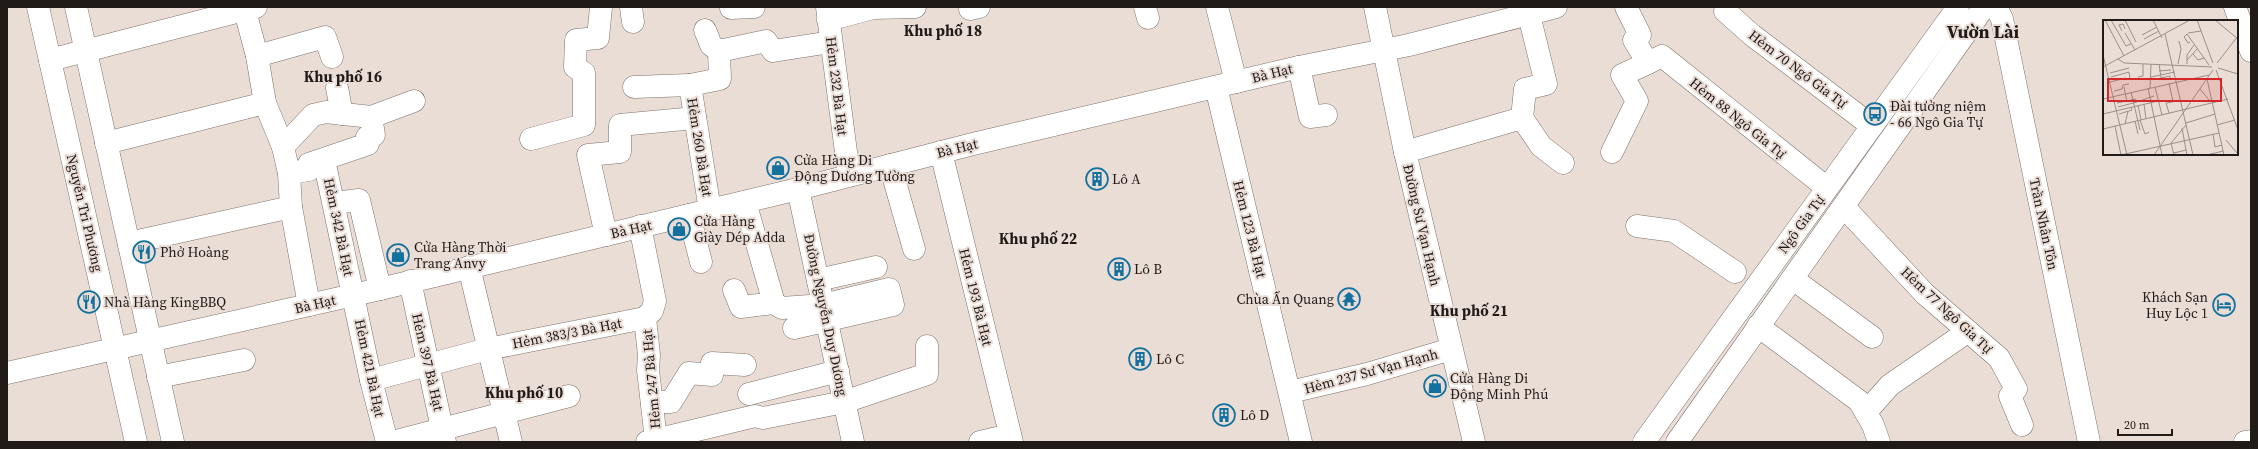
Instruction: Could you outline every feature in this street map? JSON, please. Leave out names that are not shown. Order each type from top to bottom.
[{"type":"street","name":"Nguyễn Tri Phương","points":[[38,7],[136,442]]},
{"type":"street","points":[[76,7],[172,442]]},
{"type":"street","points":[[531,139],[584,125],[584,73],[575,67],[576,40],[598,38],[601,7]]},
{"type":"street","points":[[731,8],[754,7]]},
{"type":"street","points":[[828,14],[873,8],[915,7]]},
{"type":"street","name":"Đường Sư Vạn Hạnh","points":[[1374,7],[1405,152],[1474,442]]},
{"type":"street","name":"Bà Hạt","points":[[7,373],[380,289],[745,202],[890,164],[1226,84],[1529,15],[1556,7]]},
{"type":"street","points":[[1612,152],[1637,101],[1622,75],[1648,63],[1634,40],[1640,35],[1626,7]]},
{"type":"street","name":"Ngô Gia Tự","points":[[1644,442],[1958,7]]},
{"type":"street","name":"Ngô Gia Tự","points":[[1677,442],[1984,7]]},
{"type":"street","name":"Trần Nhân Tôn","points":[[1996,7],[2003,27],[2090,442]]},
{"type":"street","points":[[2235,7],[2251,51]]},
{"type":"street","points":[[50,60],[86,52],[248,8],[265,103],[282,148],[289,173],[291,207],[309,305]]},
{"type":"street","name":"Hẻm 123 Bà Hạt","points":[[1220,8],[1226,84],[1301,442]]},
{"type":"street","name":"Hẻm 70 Ngô Gia Tự","points":[[1725,11],[1752,35],[1872,126]]},
{"type":"street","name":"Hẻm 232 Bà Hạt","points":[[828,14],[848,175]]},
{"type":"street","points":[[1529,15],[1546,84],[1525,89],[1522,118],[1541,146],[1563,163]]},
{"type":"street","points":[[705,30],[711,45],[719,51],[766,41],[773,51],[831,42]]},
{"type":"street","points":[[257,56],[325,37],[332,57]]},
{"type":"street","name":"Hẻm 260 Bà Hạt","points":[[634,87],[690,85],[720,79],[719,51]]},
{"type":"street","name":"Hẻm 88 Ngô Gia Tự","points":[[1648,63],[1662,56],[1827,188]]},
{"type":"street","points":[[1299,67],[1310,117],[1326,115]]},
{"type":"street","name":"Hẻm 260 Bà Hạt","points":[[690,85],[710,210]]},
{"type":"street","points":[[337,88],[342,114]]},
{"type":"street","points":[[282,148],[313,115],[326,112],[371,117],[414,101]]},
{"type":"street","points":[[106,143],[265,103]]},
{"type":"street","points":[[289,173],[309,170],[309,164],[334,157],[368,144],[366,137],[374,135],[371,117]]},
{"type":"street","points":[[606,235],[588,155],[620,152],[620,125],[695,118]]},
{"type":"street","points":[[1405,152],[1522,118]]},
{"type":"street","name":"Hẻm 193 Bà Hạt","points":[[941,152],[1011,438]]},
{"type":"street","name":"Hẻm 342 Bà Hạt","points":[[334,157],[334,203],[354,295]]},
{"type":"street","points":[[890,164],[914,249]]},
{"type":"street","name":"Đường Nguyễn Duy Dương","points":[[798,189],[853,442]]},
{"type":"street","points":[[334,203],[359,200],[380,289]]},
{"type":"street","points":[[745,202],[774,303]]},
{"type":"street","points":[[129,244],[291,207]]},
{"type":"street","name":"Hẻm 77 Ngô Gia Tự","points":[[1844,207],[1925,294],[1967,332],[1999,358],[2016,388],[2010,396],[2022,425]]},
{"type":"street","points":[[689,215],[701,262]]},
{"type":"street","name":"Hẻm 247 Bà Hạt","points":[[640,226],[655,301],[652,311],[645,318],[652,402],[651,441]]},
{"type":"street","points":[[1637,226],[1674,231],[1735,272]]},
{"type":"street","points":[[468,267],[510,442]]},
{"type":"street","points":[[818,280],[876,267]]},
{"type":"street","points":[[1793,279],[1872,337]]},
{"type":"street","name":"Hẻm 397 Bà Hạt","points":[[410,281],[444,436]]},
{"type":"street","points":[[734,290],[741,307],[774,303],[782,308],[825,313],[893,305],[890,298]]},
{"type":"street","name":"Hẻm 421 Bà Hạt","points":[[354,295],[371,380],[386,442]]},
{"type":"street","points":[[794,328],[825,313]]},
{"type":"street","name":"Hẻm 383/3 Bà Hạt","points":[[371,380],[488,349],[645,318]]},
{"type":"street","points":[[1758,326],[1859,401],[1874,425],[1879,442]]},
{"type":"street","points":[[1866,412],[1890,385],[1967,332]]},
{"type":"street","points":[[651,441],[755,416],[763,418],[844,402],[928,374],[927,346]]},
{"type":"street","name":"Hẻm 237 Sư Vạn Hạnh","points":[[1290,392],[1367,374],[1452,349]]},
{"type":"street","points":[[652,402],[671,402],[689,373],[712,375],[712,363],[744,359],[749,394],[749,418]]},
{"type":"street","points":[[158,378],[244,360]]},
{"type":"street","points":[[749,394],[838,371]]},
{"type":"street","points":[[393,442],[444,436],[504,414],[569,396]]},
{"type":"street","points":[[980,442],[1011,438]]},
{"type":"street","points":[[2245,442],[2251,440]]},
{"type":"place","name":"Đài tưởng niệm - 66 Ngô Gia Tự","points":[[1875,114]]},
{"type":"place","name":"Cửa Hàng Di Động Dương Tường","points":[[778,168]]},
{"type":"place","name":"Lô A","points":[[1097,179]]},
{"type":"place","name":"Cửa Hàng Giày Dép Adda","points":[[679,229]]},
{"type":"place","name":"Phở Hoàng","points":[[144,252]]},
{"type":"place","name":"Cửa Hàng Thời Trang Anvy","points":[[398,255]]},
{"type":"place","name":"Lô B","points":[[1119,269]]},
{"type":"place","name":"Chùa Ấn Quang","points":[[1349,299]]},
{"type":"place","name":"Nhà Hàng KingBBQ","points":[[89,302]]},
{"type":"place","name":"Khách Sạn Huy Lộc 1","points":[[2224,305]]},
{"type":"place","name":"Lô C","points":[[1140,359]]},
{"type":"place","name":"Cửa Hàng Di Động Minh Phú","points":[[1435,386]]},
{"type":"place","name":"Lô D","points":[[1224,415]]},
{"type":"district","name":"Khu phố 18","points":[[943,31]]},
{"type":"district","name":"Vườn Lài","points":[[1983,32]]},
{"type":"district","name":"Khu phố 16","points":[[343,77]]},
{"type":"district","name":"Khu phố 22","points":[[1038,239]]},
{"type":"district","name":"Khu phố 21","points":[[1469,311]]},
{"type":"district","name":"Khu phố 10","points":[[524,393]]}]
